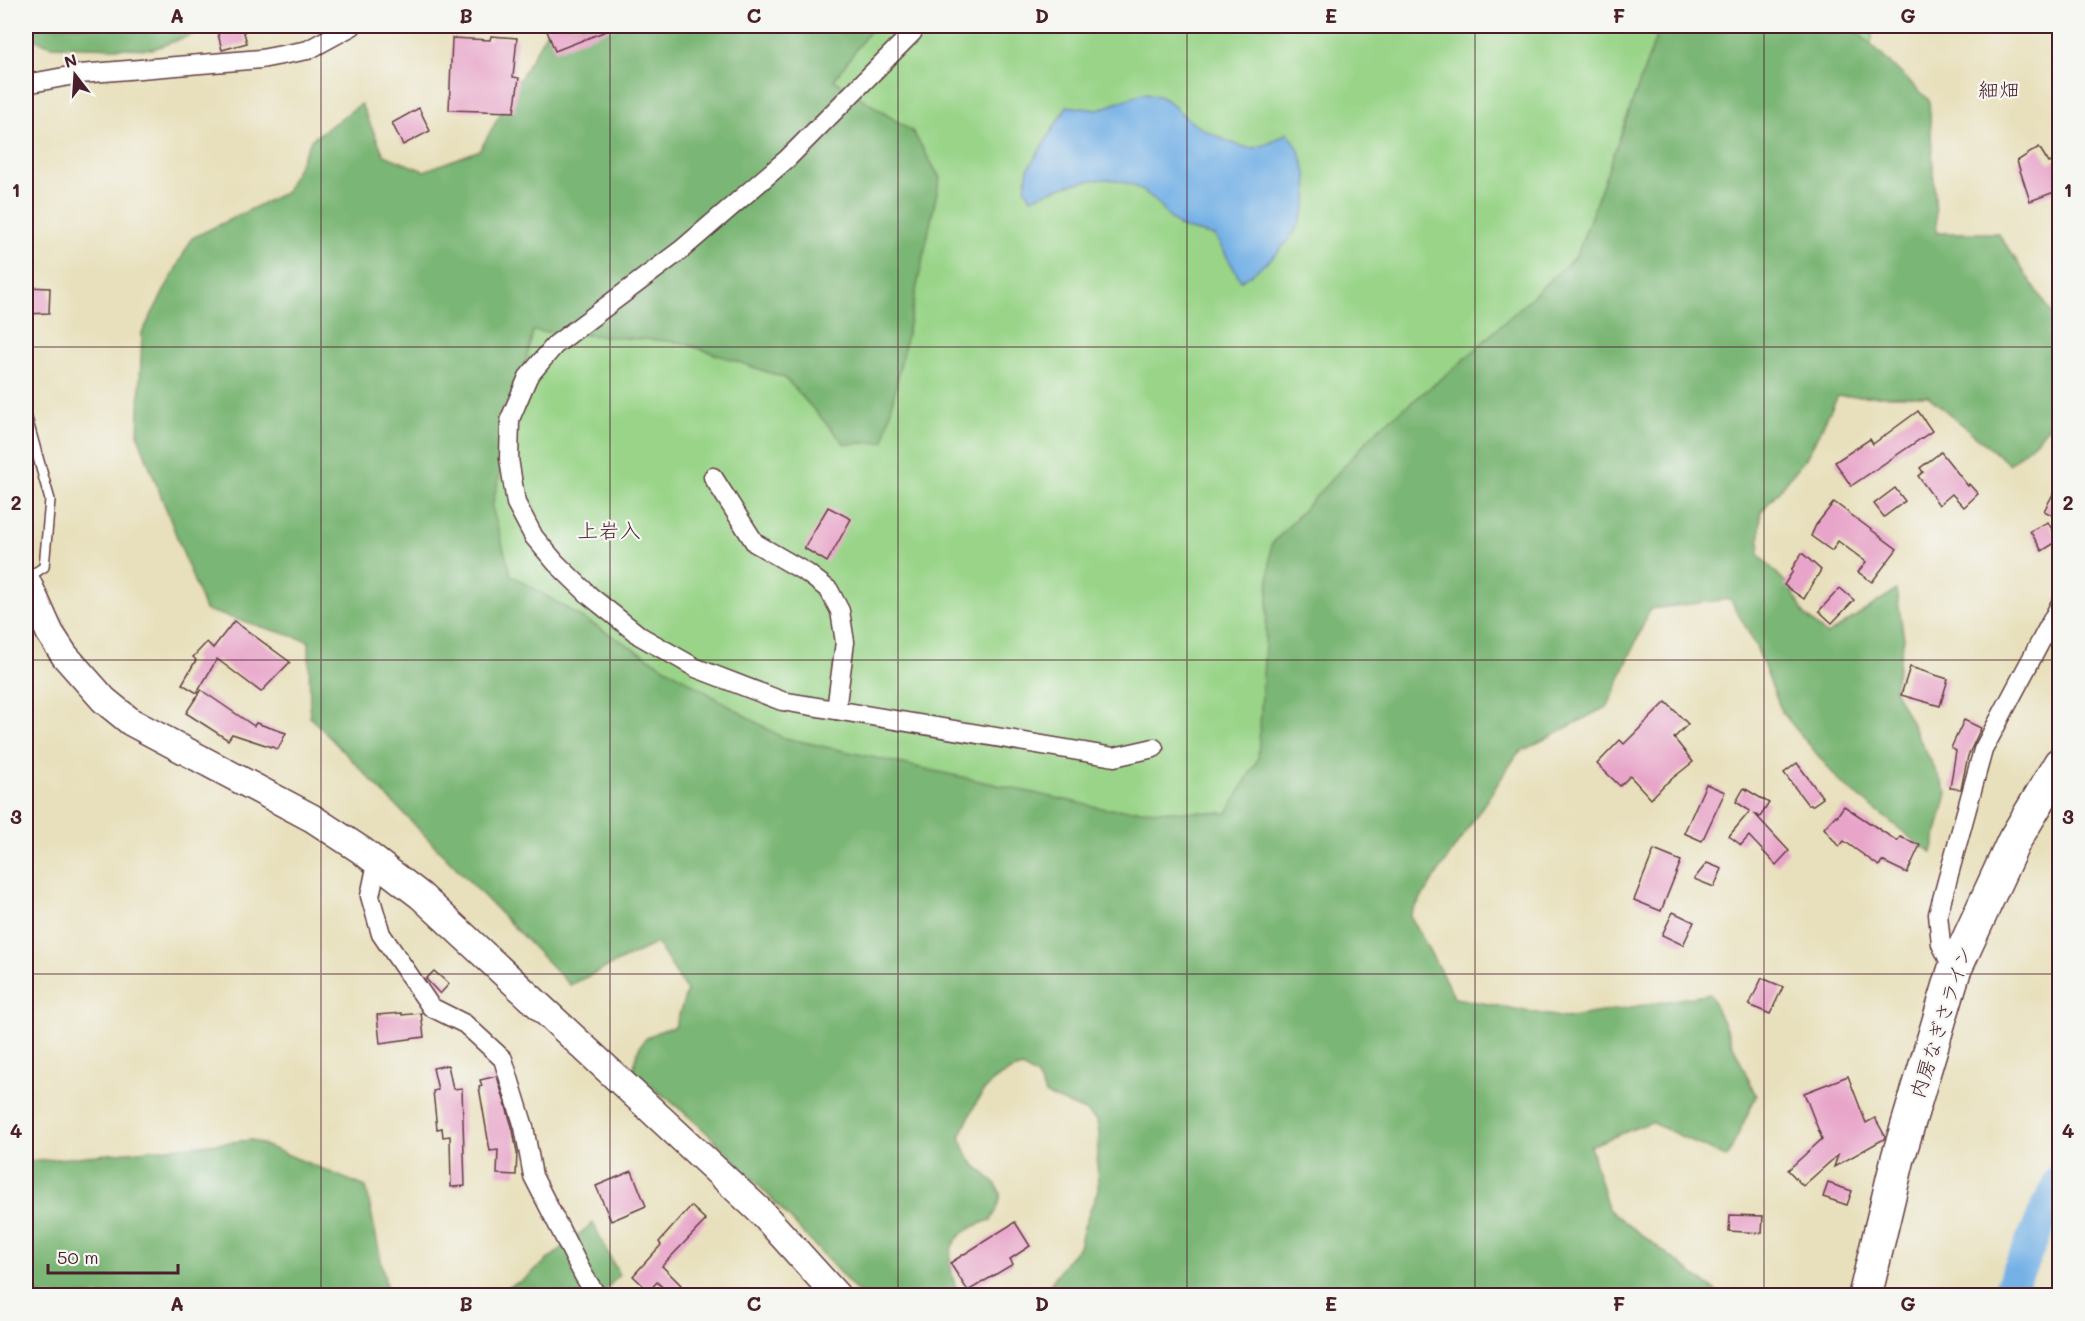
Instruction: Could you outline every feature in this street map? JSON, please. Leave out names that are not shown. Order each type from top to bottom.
[{"type":"highway","name":"内房なぎさライン","points":[[1865,1296],[1898,1158],[1954,971],[2014,841],[2060,764]]},
{"type":"street","points":[[26,84],[80,74],[261,59],[308,50],[352,26]]},
{"type":"street","points":[[916,26],[912,33],[787,159],[681,250],[555,345],[528,377],[510,419],[509,459],[516,503],[534,537],[556,563],[590,596],[640,636],[696,668],[782,701],[1114,757],[1154,748]]},
{"type":"street","points":[[713,477],[755,543],[807,573],[829,590],[840,611],[845,642],[836,710]]},
{"type":"street","points":[[26,579],[50,633],[65,656],[113,707],[131,722],[312,818],[361,849],[421,896],[699,1152],[760,1211],[837,1296]]},
{"type":"street","points":[[1954,971],[1941,944],[1938,914],[1983,750],[2060,605]]},
{"type":"street","points":[[377,863],[370,896],[381,934],[431,1007],[465,1024],[503,1059],[524,1127],[533,1176],[564,1239],[597,1296]]},
{"type":"lane","points":[[26,415],[50,500],[44,567],[26,579]]},
{"type":"green space","points":[[26,26],[216,26],[153,49],[51,46],[26,36]]},
{"type":"green space","points":[[550,26],[656,26],[716,30],[748,26],[873,26],[834,80],[913,132],[940,178],[884,442],[845,444],[785,378],[680,342],[533,331],[492,507],[511,575],[781,737],[1106,809],[1227,813],[1258,759],[1271,545],[1379,428],[1456,367],[1577,255],[1660,26],[1851,26],[1929,100],[1937,233],[1998,233],[2059,324],[2059,411],[2039,438],[2009,464],[1928,396],[1838,396],[1806,458],[1761,512],[1759,555],[1790,587],[1805,615],[1827,635],[1896,590],[1904,638],[1894,689],[1947,793],[1932,852],[1840,782],[1782,712],[1756,646],[1730,599],[1650,609],[1608,706],[1518,753],[1410,915],[1455,998],[1565,1018],[1710,994],[1756,1096],[1727,1158],[1651,1122],[1590,1146],[1608,1209],[1721,1295],[1056,1295],[1051,1283],[1079,1247],[1098,1189],[1099,1134],[1097,1121],[1085,1111],[1046,1095],[1036,1075],[1022,1067],[998,1078],[989,1085],[976,1103],[960,1137],[970,1159],[996,1185],[1000,1199],[991,1220],[966,1231],[954,1243],[950,1262],[959,1295],[860,1295],[770,1197],[689,1116],[633,1075],[639,1048],[648,1037],[675,1027],[687,991],[657,943],[570,985],[310,717],[309,641],[205,610],[138,436],[142,333],[192,238],[286,192],[311,140],[361,104],[384,155],[424,171],[480,150]]},
{"type":"green space","points":[[845,26],[1874,26],[1860,103],[1350,697],[924,1117],[283,335]]},
{"type":"green space","points":[[252,1140],[366,1187],[388,1295],[26,1295],[26,1162]]},
{"type":"green space","points":[[593,1223],[619,1275],[601,1295],[490,1296],[523,1280]]},
{"type":"water","points":[[1143,93],[1166,100],[1198,126],[1240,146],[1258,147],[1287,133],[1298,148],[1308,184],[1307,201],[1302,218],[1283,247],[1241,281],[1215,236],[1179,226],[1154,199],[1121,181],[1091,180],[1061,187],[1031,198],[1025,189],[1028,169],[1067,106],[1098,110]]},
{"type":"building","points":[[242,26],[247,43],[222,50],[217,30]]},
{"type":"building","points":[[545,26],[619,26],[555,51]]},
{"type":"building","points":[[491,36],[517,38],[513,77],[519,78],[514,112],[449,110],[452,38],[490,40]]},
{"type":"building","points":[[419,108],[430,131],[403,145],[392,123]]},
{"type":"building","points":[[2039,147],[2049,163],[2056,160],[2060,169],[2060,190],[2030,201],[2017,161]]},
{"type":"building","points":[[26,287],[50,288],[49,313],[26,314]]},
{"type":"building","points":[[1918,411],[1932,431],[1851,486],[1835,462],[1870,439],[1873,444]]},
{"type":"building","points":[[1941,452],[1968,486],[1969,484],[1978,494],[1964,507],[1952,494],[1939,505],[1918,476],[1923,472],[1920,468]]},
{"type":"building","points":[[2060,481],[2060,519],[2044,511]]},
{"type":"building","points":[[1895,488],[1905,501],[1884,517],[1874,504]]},
{"type":"building","points":[[1834,502],[1897,549],[1872,582],[1858,572],[1866,562],[1838,541],[1832,551],[1811,536],[1816,525]]},
{"type":"building","points":[[828,507],[851,519],[827,562],[804,548]]},
{"type":"building","points":[[2048,522],[2058,541],[2042,551],[2030,531]]},
{"type":"building","points":[[1802,553],[1821,570],[1804,599],[1784,585]]},
{"type":"building","points":[[1840,588],[1854,600],[1832,623],[1819,611]]},
{"type":"building","points":[[234,621],[290,662],[261,692],[217,659],[197,693],[182,684],[196,660],[193,657],[207,642],[213,648]]},
{"type":"building","points":[[1910,667],[1948,679],[1940,706],[1901,695]]},
{"type":"building","points":[[201,690],[254,726],[256,723],[286,733],[278,749],[232,734],[228,740],[186,713]]},
{"type":"building","points":[[1666,702],[1688,724],[1674,738],[1693,762],[1664,785],[1651,799],[1630,776],[1620,786],[1597,764],[1620,740],[1624,744]]},
{"type":"building","points":[[1964,720],[1981,728],[1968,756],[1961,789],[1950,788],[1956,751],[1951,748]]},
{"type":"building","points":[[1797,763],[1823,798],[1813,805],[1808,805],[1784,773]]},
{"type":"building","points":[[1706,784],[1725,792],[1702,841],[1684,833]]},
{"type":"building","points":[[1744,788],[1769,803],[1760,817],[1754,813],[1789,851],[1776,865],[1749,836],[1741,845],[1729,836],[1750,811],[1736,802]]},
{"type":"building","points":[[1844,806],[1897,841],[1900,837],[1920,845],[1907,873],[1882,861],[1879,866],[1844,841],[1839,847],[1824,828]]},
{"type":"building","points":[[1654,850],[1681,861],[1661,911],[1634,900]]},
{"type":"building","points":[[1707,863],[1722,869],[1714,887],[1694,879]]},
{"type":"building","points":[[1673,912],[1694,922],[1683,945],[1662,935]]},
{"type":"building","points":[[434,971],[449,984],[440,994],[426,979]]},
{"type":"building","points":[[1762,978],[1783,987],[1770,1014],[1749,1005]]},
{"type":"building","points":[[402,1013],[402,1015],[421,1013],[424,1037],[380,1043],[377,1015]]},
{"type":"building","points":[[448,1065],[453,1089],[462,1088],[465,1186],[451,1187],[450,1136],[443,1137],[442,1128],[437,1129],[433,1091],[438,1090],[433,1068]]},
{"type":"building","points":[[497,1076],[513,1130],[517,1153],[516,1175],[497,1174],[498,1150],[490,1151],[479,1087],[482,1086],[480,1080]]},
{"type":"building","points":[[1848,1076],[1866,1123],[1875,1118],[1885,1136],[1884,1139],[1834,1167],[1838,1155],[1803,1186],[1788,1170],[1822,1139],[1804,1093]]},
{"type":"building","points":[[632,1171],[646,1206],[611,1221],[596,1186]]},
{"type":"building","points":[[1828,1183],[1852,1191],[1847,1205],[1823,1197]]},
{"type":"building","points":[[691,1206],[706,1220],[662,1266],[681,1285],[671,1295],[657,1282],[649,1291],[633,1276]]},
{"type":"building","points":[[1730,1215],[1763,1216],[1762,1233],[1729,1231]]},
{"type":"building","points":[[1015,1222],[1030,1246],[1010,1259],[1013,1264],[968,1291],[950,1263]]},
{"type":"waterway","points":[[2007,1296],[2060,1179]]},
{"type":"district","name":"細畑","points":[[1999,90]]},
{"type":"district","name":"上岩入","points":[[609,531]]}]
